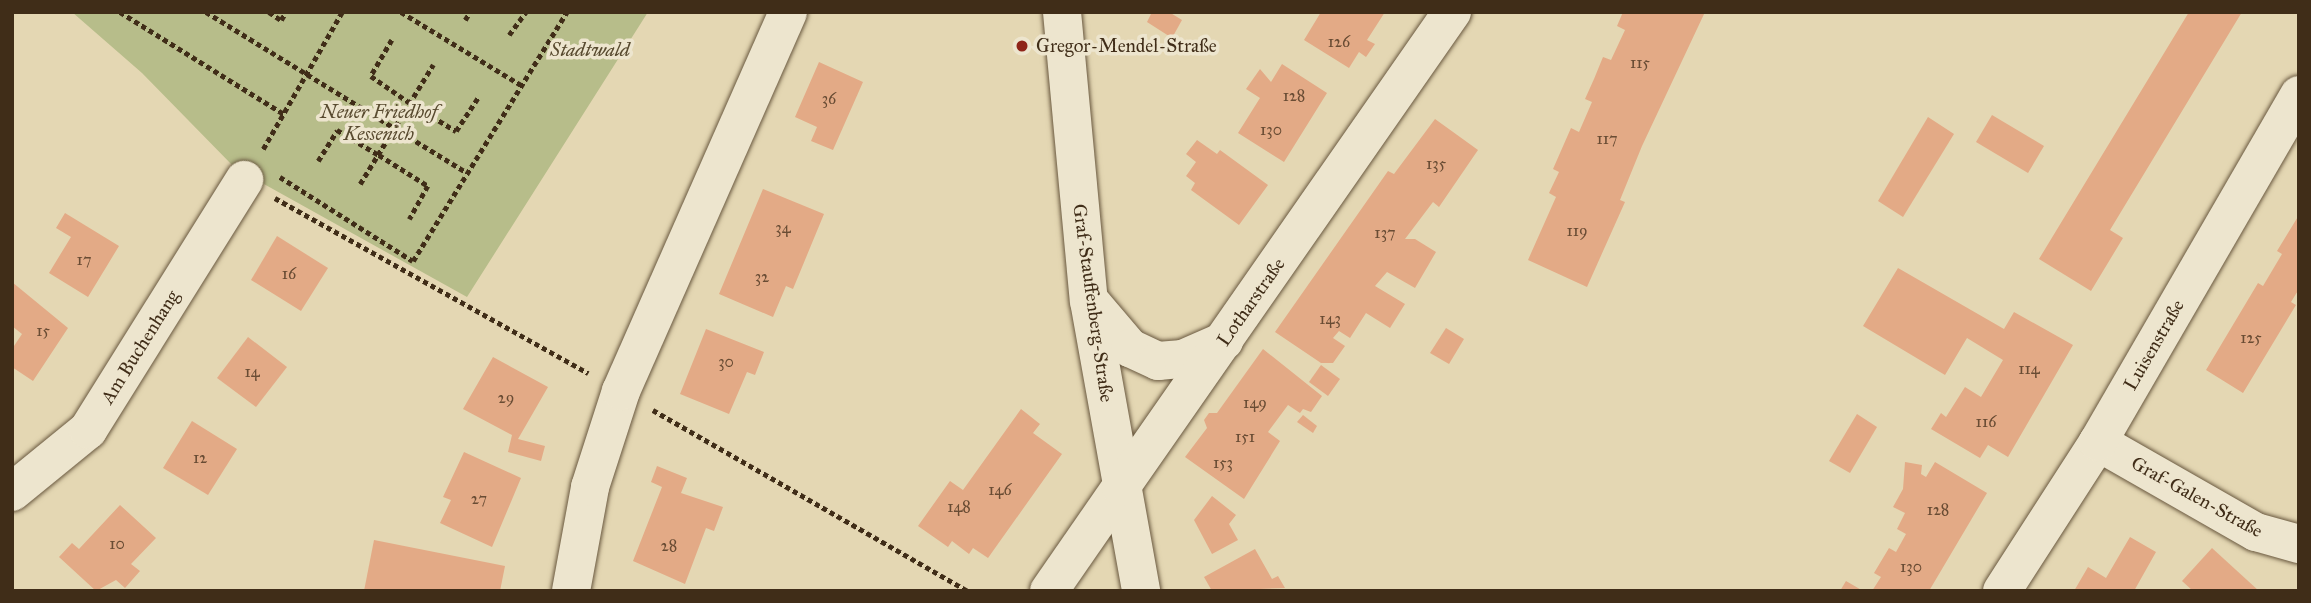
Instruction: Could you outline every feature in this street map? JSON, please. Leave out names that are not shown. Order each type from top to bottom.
[{"type":"street","points":[[571,591],[590,487],[621,391],[788,12]]},
{"type":"street","name":"Graf-Stauffenberg-Straße","points":[[1062,12],[1089,301],[1141,591]]},
{"type":"street","name":"Lotharstraße","points":[[1049,591],[1452,12]]},
{"type":"street","name":"Luisenstraße","points":[[2002,591],[2098,442],[2299,95]]},
{"type":"street","name":"Am Buchenhang","points":[[12,492],[88,430],[250,171]]},
{"type":"street","points":[[1089,301],[1130,348],[1158,361],[1183,359],[1224,341]]},
{"type":"street","name":"Graf-Galen-Straße","points":[[2098,442],[2256,532],[2299,544]]},
{"type":"path","points":[[120,12],[284,114]]},
{"type":"path","points":[[206,12],[308,72],[466,172]]},
{"type":"path","points":[[269,12],[281,20],[286,12]]},
{"type":"path","points":[[250,171],[342,12]]},
{"type":"path","points":[[401,12],[522,85]]},
{"type":"path","points":[[465,20],[470,12]]},
{"type":"path","points":[[509,35],[526,12]]},
{"type":"path","points":[[250,171],[413,261],[567,12]]},
{"type":"path","points":[[392,40],[371,76],[410,103],[456,131],[479,96]]},
{"type":"path","points":[[360,184],[433,65]]},
{"type":"path","points":[[318,161],[337,130],[379,155],[428,186],[410,219]]},
{"type":"path","points":[[250,171],[621,391],[968,591]]},
{"type":"green space","name":"Neuer Friedhof Kessenich","points":[[72,12],[648,12],[467,297],[235,168],[142,73]]},
{"type":"building","points":[[1152,12],[1169,12],[1182,20],[1172,38],[1147,22]]},
{"type":"building","points":[[1321,12],[1385,12],[1367,40],[1375,44],[1366,57],[1359,52],[1349,68],[1304,40]]},
{"type":"building","points":[[1623,12],[1705,12],[1642,146],[1620,200],[1625,202],[1587,287],[1528,260],[1556,197],[1549,193],[1559,172],[1553,169],[1571,128],[1579,132],[1592,102],[1585,99],[1603,57],[1611,60],[1625,30],[1617,26]]},
{"type":"building","points":[[2189,12],[2242,12],[2110,230],[2123,238],[2091,291],[2039,259]]},
{"type":"building","points":[[819,62],[863,82],[833,150],[811,141],[817,127],[795,117]]},
{"type":"building","points":[[1282,64],[1327,93],[1284,162],[1238,133],[1260,98],[1246,89],[1260,69],[1271,82]]},
{"type":"building","points":[[1992,115],[2044,146],[2028,173],[1976,142]]},
{"type":"building","points":[[1928,117],[1954,134],[1903,217],[1878,201]]},
{"type":"building","points":[[1435,119],[1478,150],[1439,207],[1433,202],[1405,239],[1415,239],[1436,252],[1415,288],[1387,272],[1375,286],[1405,304],[1390,328],[1366,313],[1350,338],[1339,331],[1333,338],[1345,346],[1333,363],[1321,363],[1275,332],[1388,171],[1394,174]]},
{"type":"building","points":[[1197,140],[1217,154],[1220,150],[1268,185],[1239,225],[1191,190],[1195,183],[1186,176],[1196,162],[1186,154]]},
{"type":"building","points":[[763,189],[824,214],[793,289],[786,286],[773,317],[719,294]]},
{"type":"building","points":[[65,213],[119,246],[88,297],[49,273],[71,237],[56,228]]},
{"type":"building","points":[[2299,215],[2299,289],[2291,302],[2296,305],[2243,393],[2206,370],[2258,283],[2263,286],[2282,254],[2277,251]]},
{"type":"building","points":[[277,236],[328,268],[301,311],[251,280]]},
{"type":"building","points":[[1898,268],[2004,329],[2014,312],[2073,345],[2008,457],[1988,445],[1980,458],[1931,429],[1941,413],[1946,417],[1965,387],[1981,397],[2003,360],[1967,338],[1945,375],[1863,326]]},
{"type":"building","points":[[12,282],[68,328],[33,381],[12,367],[12,349],[22,334],[12,326]]},
{"type":"building","points":[[1446,328],[1464,339],[1449,364],[1430,353]]},
{"type":"building","points":[[706,329],[764,352],[755,375],[747,372],[729,414],[680,394]]},
{"type":"building","points":[[248,337],[287,367],[256,407],[217,378]]},
{"type":"building","points":[[1263,349],[1322,396],[1311,412],[1303,409],[1300,413],[1288,405],[1268,432],[1280,441],[1244,499],[1185,457],[1207,428],[1204,420],[1209,413],[1217,413]]},
{"type":"building","points":[[493,357],[548,387],[518,439],[545,446],[541,461],[508,452],[512,435],[463,409]]},
{"type":"building","points":[[1321,365],[1340,379],[1328,396],[1309,382]]},
{"type":"building","points":[[1021,409],[1040,424],[1033,433],[1062,454],[988,558],[973,548],[969,554],[952,541],[948,547],[918,526],[950,481],[963,490]]},
{"type":"building","points":[[1857,414],[1877,427],[1850,473],[1829,461]]},
{"type":"building","points":[[1303,415],[1317,426],[1313,433],[1297,422]]},
{"type":"building","points":[[192,421],[237,449],[208,495],[163,468]]},
{"type":"building","points":[[464,452],[521,478],[492,547],[440,523],[451,500],[443,497]]},
{"type":"building","points":[[1905,462],[1922,465],[1921,474],[1926,477],[1935,462],[1987,493],[1929,591],[1872,591],[1881,577],[1874,573],[1889,548],[1896,552],[1906,534],[1897,529],[1905,513],[1893,507],[1903,489]]},
{"type":"building","points":[[657,466],[687,478],[681,493],[723,507],[714,531],[706,528],[685,584],[633,561],[662,487],[651,482]]},
{"type":"building","points":[[1212,496],[1236,515],[1229,524],[1238,540],[1212,554],[1194,520]]},
{"type":"building","points":[[120,505],[156,538],[131,564],[140,571],[125,588],[116,580],[96,591],[59,557],[72,543],[79,549]]},
{"type":"building","points":[[2130,537],[2156,552],[2134,591],[2074,591],[2088,567],[2106,578]]},
{"type":"building","points":[[374,540],[505,566],[500,591],[364,591]]},
{"type":"building","points":[[2212,548],[2259,591],[2193,591],[2182,581]]},
{"type":"building","points":[[1255,549],[1272,579],[1278,576],[1285,588],[1212,591],[1204,577]]},
{"type":"building","points":[[1846,581],[1858,588],[1863,591],[1840,591]]},
{"type":"place","name":"Gregor-Mendel-Straße","points":[[1022,46]]},
{"type":"park label","name":"Stadtwald","points":[[590,50]]}]
